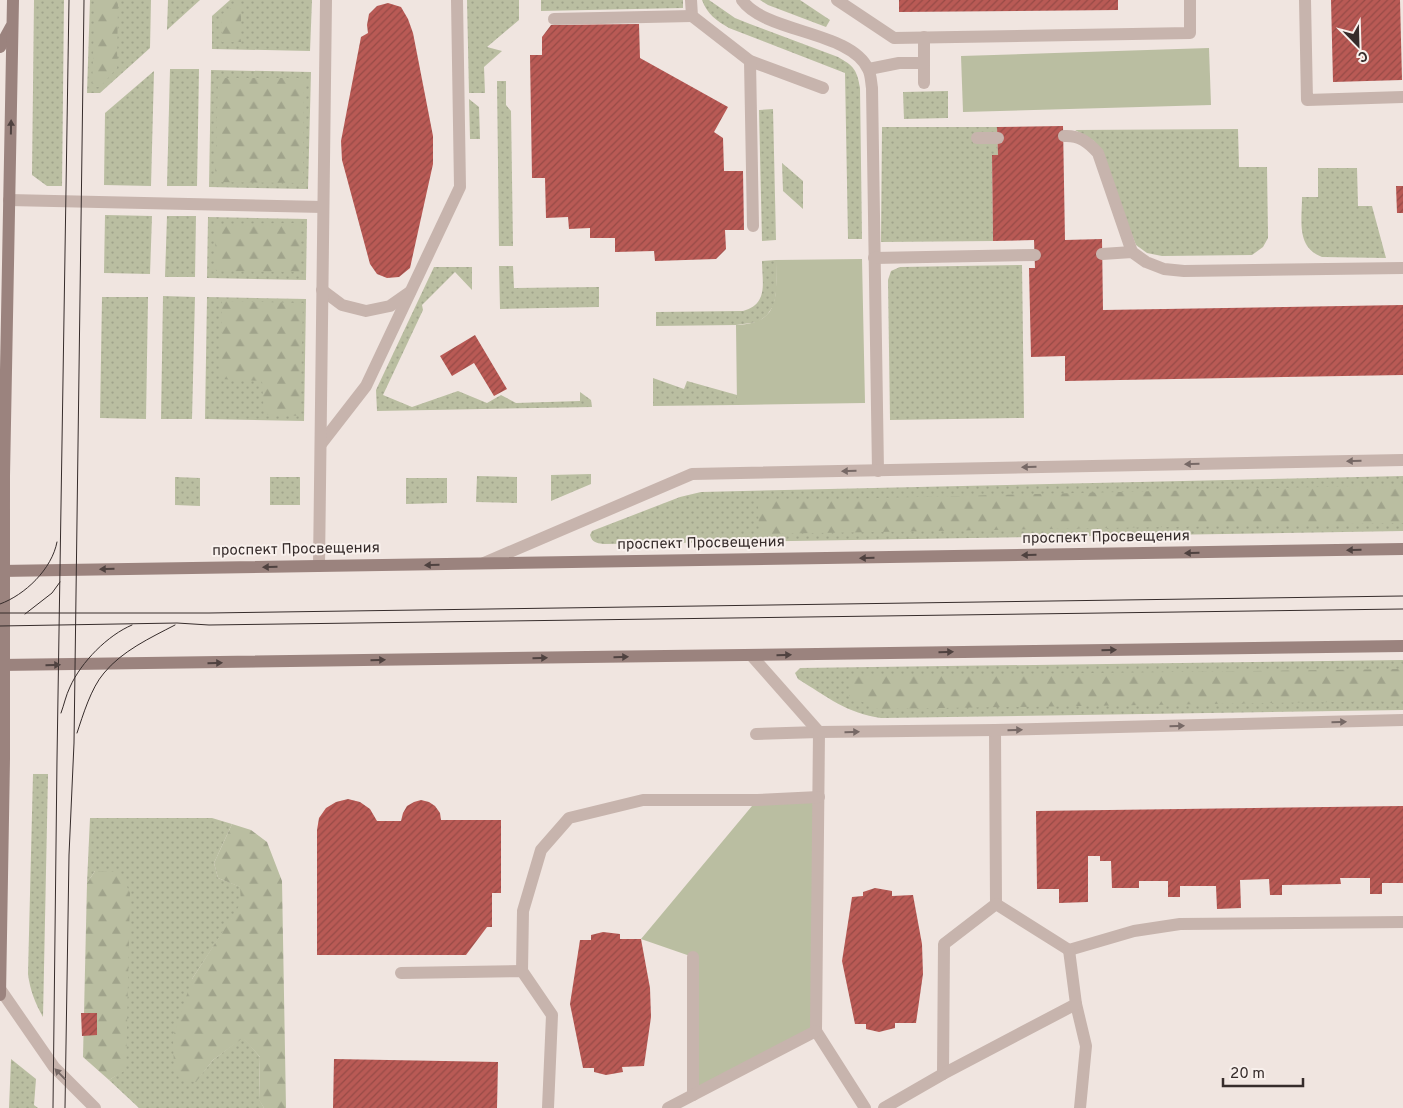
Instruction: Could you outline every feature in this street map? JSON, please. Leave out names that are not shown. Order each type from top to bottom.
[{"type":"main road","points":[[0,995],[3,386],[9,200],[12,24],[10,3]]},
{"type":"main road","points":[[0,47],[12,24]]},
{"type":"main road","name":"проспект Просвещения","points":[[2,571],[1403,549]]},
{"type":"main road","points":[[2,665],[1403,646]]},
{"type":"street","points":[[320,566],[326,0]]},
{"type":"street","points":[[321,444],[366,386],[460,187],[457,0]]},
{"type":"street","points":[[691,0],[692,16]]},
{"type":"street","points":[[742,0],[746,6],[763,16],[843,46],[859,55],[869,69],[872,88],[878,471]]},
{"type":"street","points":[[837,0],[894,38],[1190,33],[1190,0]]},
{"type":"street","points":[[1305,0],[1307,100],[1403,97]]},
{"type":"street","points":[[554,19],[692,16],[750,61],[823,88]]},
{"type":"street","points":[[924,37],[924,83]]},
{"type":"street","points":[[750,61],[753,226]]},
{"type":"street","points":[[869,69],[899,63],[924,63]]},
{"type":"street","points":[[1064,136],[1073,136],[1087,142],[1098,153],[1132,252],[1146,262],[1164,268],[1184,271],[1403,268]]},
{"type":"street","points":[[977,138],[998,138]]},
{"type":"street","points":[[9,200],[323,207]]},
{"type":"street","points":[[1102,254],[1132,252]]},
{"type":"street","points":[[874,258],[1035,255]]},
{"type":"street","points":[[322,290],[342,305],[366,311],[390,306],[410,292]]},
{"type":"street","points":[[481,564],[692,474],[1403,460]]},
{"type":"street","points":[[751,655],[819,732],[816,1030],[865,1108]]},
{"type":"street","points":[[756,734],[1403,720]]},
{"type":"street","points":[[995,730],[996,904]]},
{"type":"street","points":[[548,1108],[552,1015],[522,971],[523,910],[541,850],[569,818],[643,800],[758,800],[819,797]]},
{"type":"street","points":[[996,904],[1069,950],[1134,931],[1180,924],[1403,922]]},
{"type":"street","points":[[943,1074],[944,944],[996,904]]},
{"type":"street","points":[[1069,950],[1076,1004],[1086,1046],[1080,1108]]},
{"type":"street","points":[[693,956],[693,1095]]},
{"type":"street","points":[[401,973],[522,971]]},
{"type":"street","points":[[0,989],[54,1067],[95,1108]]},
{"type":"street","points":[[884,1108],[943,1074],[1076,1004]]},
{"type":"street","points":[[668,1108],[816,1030]]},
{"type":"green space","points":[[34,0],[64,0],[62,186],[47,186],[32,175]]},
{"type":"green space","points":[[90,0],[151,0],[150,48],[100,93],[87,93]]},
{"type":"green space","points":[[95,0],[118,0],[117,68],[100,87],[92,87]]},
{"type":"green space","points":[[168,0],[200,0],[167,30]]},
{"type":"green space","points":[[230,0],[312,0],[310,51],[212,49],[212,16]]},
{"type":"green space","points":[[467,0],[519,0],[519,20],[487,47],[502,51],[484,67],[485,93],[469,93]]},
{"type":"green space","points":[[541,0],[683,0],[683,8],[541,11]]},
{"type":"green space","points":[[702,0],[709,0],[735,18],[838,57],[854,69],[860,88],[862,239],[848,239],[845,73],[729,28],[713,17]]},
{"type":"green space","points":[[760,0],[800,0],[830,20],[826,27],[768,5]]},
{"type":"green space","points":[[241,1],[241,42],[222,42],[221,15]]},
{"type":"green space","points":[[1209,48],[1211,105],[963,112],[961,56]]},
{"type":"green space","points":[[170,69],[199,69],[197,186],[167,186]]},
{"type":"green space","points":[[211,70],[311,72],[308,189],[209,187]]},
{"type":"green space","points":[[154,71],[151,186],[104,185],[105,113]]},
{"type":"green space","points":[[218,78],[304,78],[303,183],[215,182]]},
{"type":"green space","points":[[497,81],[506,81],[506,105],[511,111],[513,246],[499,246]]},
{"type":"green space","points":[[948,91],[948,118],[904,119],[903,92]]},
{"type":"green space","points":[[469,99],[479,107],[480,139],[470,139]]},
{"type":"green space","points":[[773,109],[776,240],[762,241],[759,110]]},
{"type":"green space","points":[[882,127],[997,127],[998,155],[992,156],[993,241],[881,242]]},
{"type":"green space","points":[[1238,129],[1239,167],[1267,167],[1268,238],[1263,247],[1252,255],[1162,256],[1147,253],[1136,245],[1094,141],[1075,130]]},
{"type":"green space","points":[[782,163],[803,181],[803,209],[783,191]]},
{"type":"green space","points":[[1318,168],[1357,168],[1358,206],[1372,206],[1386,258],[1322,257],[1308,247],[1304,240],[1301,224],[1302,197],[1318,197]]},
{"type":"green space","points":[[105,215],[152,216],[150,274],[104,273]]},
{"type":"green space","points":[[167,216],[196,216],[195,277],[165,277]]},
{"type":"green space","points":[[208,217],[307,219],[306,280],[207,278]]},
{"type":"green space","points":[[301,223],[300,272],[216,271],[215,224]]},
{"type":"green space","points":[[862,259],[865,403],[737,405],[736,325],[751,323],[761,319],[773,306],[776,285],[776,260]]},
{"type":"green space","points":[[776,260],[774,305],[767,315],[758,322],[736,325],[656,326],[656,312],[743,311],[751,308],[757,303],[762,291],[762,261]]},
{"type":"green space","points":[[1022,265],[1024,418],[890,420],[888,280],[891,271],[900,267]]},
{"type":"green space","points":[[499,266],[513,266],[514,288],[599,287],[599,307],[500,309]]},
{"type":"green space","points":[[434,267],[472,267],[472,290],[455,272],[422,305],[423,310],[383,395],[412,407],[458,391],[487,403],[501,395],[516,403],[580,401],[580,392],[591,400],[592,407],[377,411],[376,390]]},
{"type":"green space","points":[[163,296],[195,297],[192,419],[161,419]]},
{"type":"green space","points":[[102,297],[148,297],[146,419],[100,418]]},
{"type":"green space","points":[[207,297],[306,299],[304,421],[205,419]]},
{"type":"green space","points":[[222,301],[303,303],[300,416],[264,414],[262,381],[220,379]]},
{"type":"green space","points":[[653,378],[684,389],[687,381],[737,395],[737,405],[653,406]]},
{"type":"green space","points":[[591,474],[591,484],[551,501],[551,475]]},
{"type":"green space","points":[[477,476],[517,477],[517,503],[476,502]]},
{"type":"green space","points":[[1403,476],[1403,531],[603,544],[595,542],[590,535],[592,531],[680,497],[701,492]]},
{"type":"green space","points":[[175,477],[200,478],[200,506],[175,505]]},
{"type":"green space","points":[[270,477],[300,477],[300,505],[270,505]]},
{"type":"green space","points":[[406,478],[447,478],[447,503],[406,504]]},
{"type":"green space","points":[[1403,485],[1403,523],[759,534],[758,501]]},
{"type":"green space","points":[[1403,660],[1403,710],[881,718],[858,713],[838,703],[798,679],[795,673],[800,668]]},
{"type":"green space","points":[[1403,669],[1403,701],[878,709],[849,696],[850,676]]},
{"type":"green space","points":[[33,774],[48,774],[43,1017],[33,996],[28,974]]},
{"type":"green space","points":[[819,797],[816,1031],[693,1095],[693,957],[641,939],[757,800]]},
{"type":"green space","points":[[90,818],[212,818],[232,824],[214,863],[218,878],[241,887],[242,903],[192,979],[196,1081],[213,1060],[243,1037],[260,1057],[259,1099],[264,1108],[139,1108],[109,1080],[126,1069],[95,871],[87,883]]},
{"type":"green space","points":[[232,824],[251,830],[267,842],[282,881],[286,1108],[264,1108],[259,1100],[260,1057],[243,1038],[213,1060],[196,1082],[180,1080],[174,1067],[173,1037],[192,979],[241,903],[240,887],[218,878],[214,863]]},
{"type":"green space","points":[[95,871],[120,872],[130,893],[126,1070],[109,1080],[83,1057],[87,883]]},
{"type":"green space","points":[[11,1059],[36,1079],[34,1105],[38,1108],[9,1108]]},
{"type":"building","points":[[899,0],[1118,0],[1118,10],[899,12]]},
{"type":"building","points":[[1331,0],[1400,0],[1402,80],[1333,82]]},
{"type":"building","points":[[388,3],[401,7],[413,33],[433,136],[433,164],[410,268],[399,277],[387,278],[377,274],[370,264],[342,160],[341,141],[361,37],[368,33],[369,14],[377,6]]},
{"type":"building","points":[[639,24],[640,58],[728,107],[714,132],[723,138],[724,171],[743,171],[744,230],[725,230],[726,249],[716,259],[655,261],[654,251],[615,252],[615,238],[590,238],[590,228],[569,229],[568,217],[546,218],[545,178],[532,178],[530,55],[542,55],[542,37],[551,25]]},
{"type":"building","points":[[1063,126],[1065,240],[1102,239],[1103,310],[1403,305],[1403,375],[1065,381],[1065,356],[1031,357],[1029,268],[1035,268],[1034,240],[993,241],[992,155],[998,155],[997,127]]},
{"type":"building","points":[[1396,186],[1403,186],[1403,213],[1397,213]]},
{"type":"building","points":[[475,335],[507,389],[494,396],[474,363],[452,376],[440,356]]},
{"type":"building","points":[[348,799],[360,802],[370,809],[377,821],[401,821],[407,806],[421,800],[435,806],[440,813],[441,820],[501,820],[501,893],[492,893],[492,927],[487,927],[466,955],[317,955],[317,830],[319,818],[326,808],[336,802]]},
{"type":"building","points":[[1403,806],[1403,883],[1382,883],[1382,894],[1370,894],[1370,878],[1340,878],[1341,884],[1282,885],[1282,895],[1270,895],[1269,879],[1240,880],[1241,908],[1217,909],[1216,886],[1180,886],[1180,897],[1168,897],[1168,881],[1139,881],[1139,888],[1112,888],[1111,861],[1100,861],[1100,856],[1088,856],[1088,902],[1059,903],[1059,889],[1037,889],[1036,811]]},
{"type":"building","points":[[875,888],[892,891],[892,896],[913,895],[922,944],[923,974],[916,1023],[895,1023],[895,1028],[879,1032],[866,1029],[866,1024],[855,1024],[842,961],[852,897],[863,896],[863,892]]},
{"type":"building","points":[[603,932],[620,934],[620,939],[641,939],[650,988],[651,1017],[644,1066],[622,1067],[623,1072],[606,1075],[594,1072],[594,1068],[583,1068],[570,1004],[580,940],[591,940],[591,935]]},
{"type":"building","points":[[81,1013],[97,1013],[97,1035],[82,1036]]},
{"type":"building","points":[[334,1059],[498,1062],[497,1108],[333,1108]]},
{"type":"tram line","points":[[53,1108],[69,0]]},
{"type":"tram line","points":[[65,1108],[69,855],[74,743],[84,0]]},
{"type":"tram line","points":[[0,604],[19,594],[36,580],[50,562],[57,542]]},
{"type":"tram line","points":[[25,614],[52,593],[60,582]]},
{"type":"tram line","points":[[0,613],[209,613],[1403,596]]},
{"type":"tram line","points":[[0,626],[177,623],[209,625],[1403,609]]},
{"type":"tram line","points":[[61,713],[67,693],[88,659],[114,635],[132,625]]},
{"type":"tram line","points":[[77,733],[91,694],[99,679],[111,665],[146,640],[175,625]]}]
